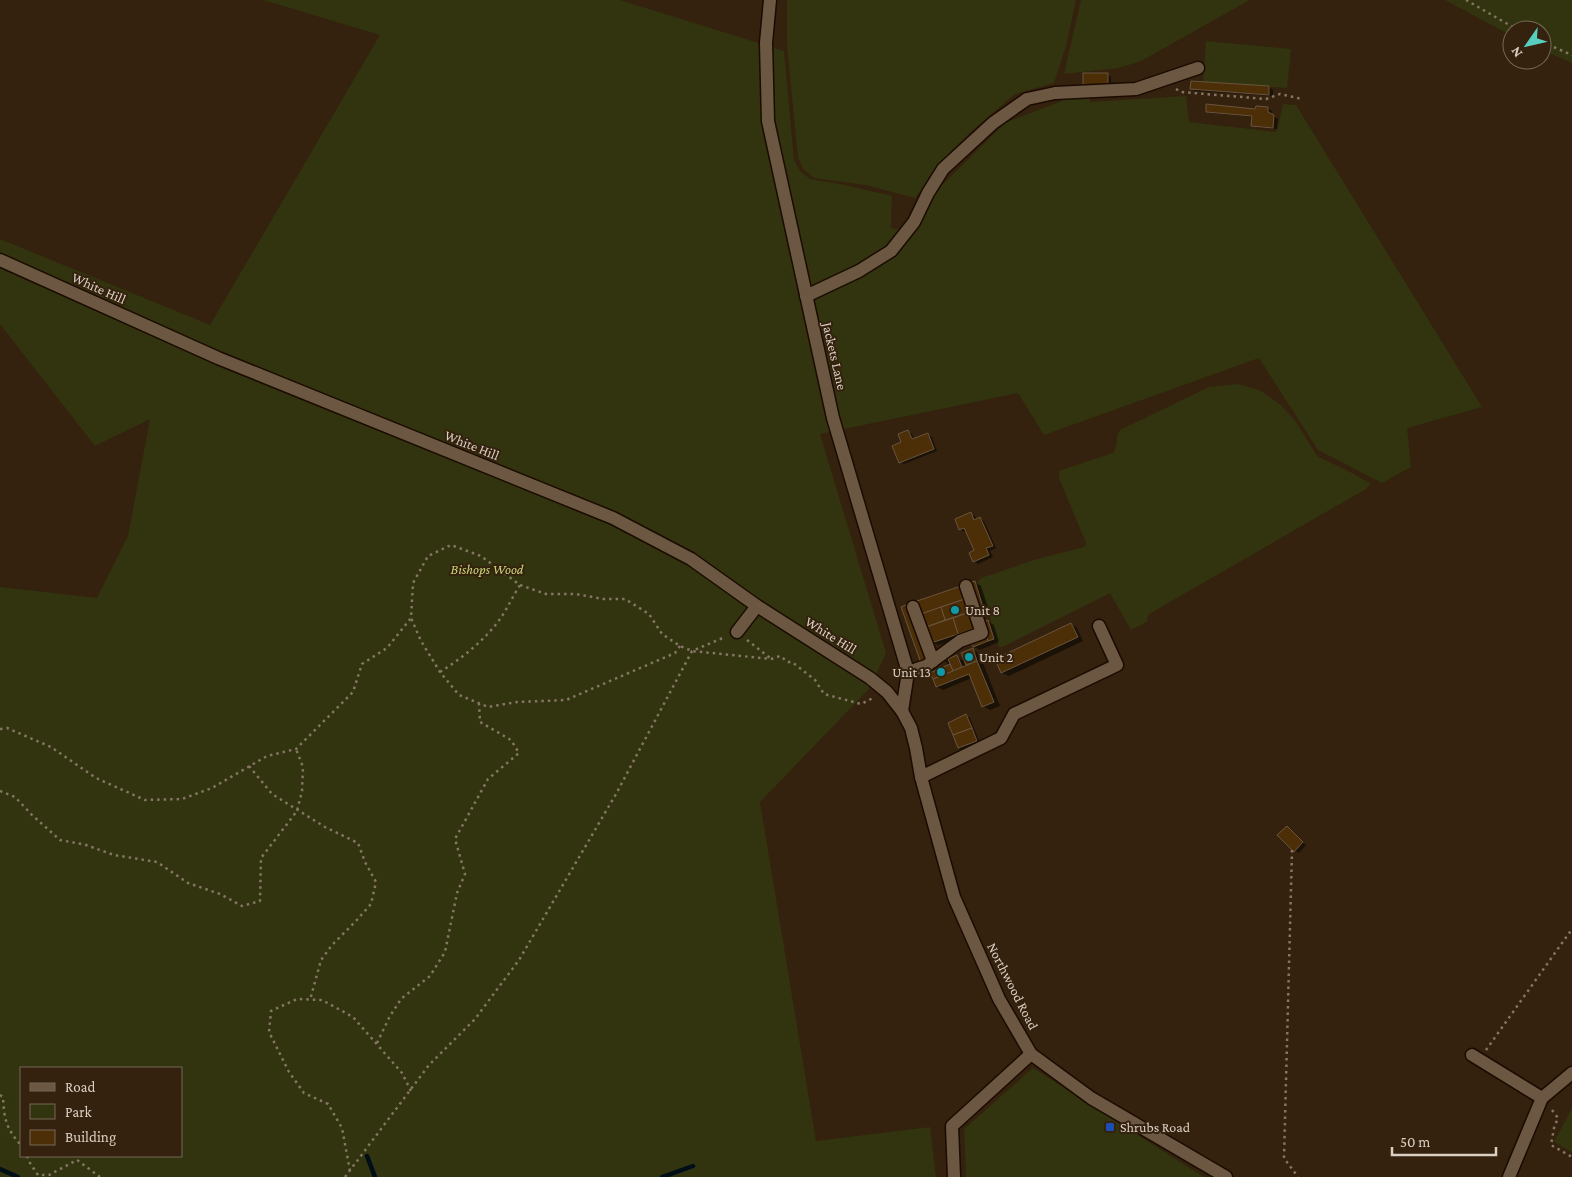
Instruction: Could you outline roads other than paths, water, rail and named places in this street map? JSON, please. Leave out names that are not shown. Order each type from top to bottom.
[{"type":"street","name":"Jackets Lane","points":[[770,0],[766,43],[768,121],[834,418],[908,672],[902,711]]},
{"type":"street","points":[[806,296],[859,272],[891,251],[914,222],[928,193],[943,169],[993,122],[1027,99],[1055,93],[1136,89],[1198,68]]},
{"type":"street","name":"White Hill","points":[[0,260],[218,358],[613,518],[691,559],[757,606],[870,678],[882,688],[902,711]]},
{"type":"street","points":[[908,672],[926,666],[960,641],[982,633],[966,586]]},
{"type":"street","points":[[737,632],[757,606]]},
{"type":"street","points":[[914,607],[933,661]]},
{"type":"street","points":[[921,778],[1001,738],[1014,714],[1117,664],[1099,626]]},
{"type":"street","name":"Northwood Road","points":[[902,711],[911,728],[921,778],[954,897],[999,998],[1031,1054],[1090,1098],[1226,1177]]},
{"type":"street","points":[[954,1177],[952,1126],[1031,1054]]},
{"type":"street","points":[[1475,1057],[1542,1098]]},
{"type":"street","points":[[1508,1177],[1542,1098],[1572,1072]]},
{"type":"waterway","points":[[367,1156],[375,1177]]},
{"type":"waterway","points":[[662,1177],[693,1166]]},
{"type":"waterway","points":[[0,1169],[18,1177]]},
{"type":"place","name":"Unit 8","points":[[955,610]]},
{"type":"place","name":"Unit 2","points":[[969,657]]},
{"type":"place","name":"Unit 13","points":[[941,672]]},
{"type":"place","name":"Shrubs Road","points":[[1110,1127]]},
{"type":"park label","name":"Bishops Wood","points":[[487,569]]}]
